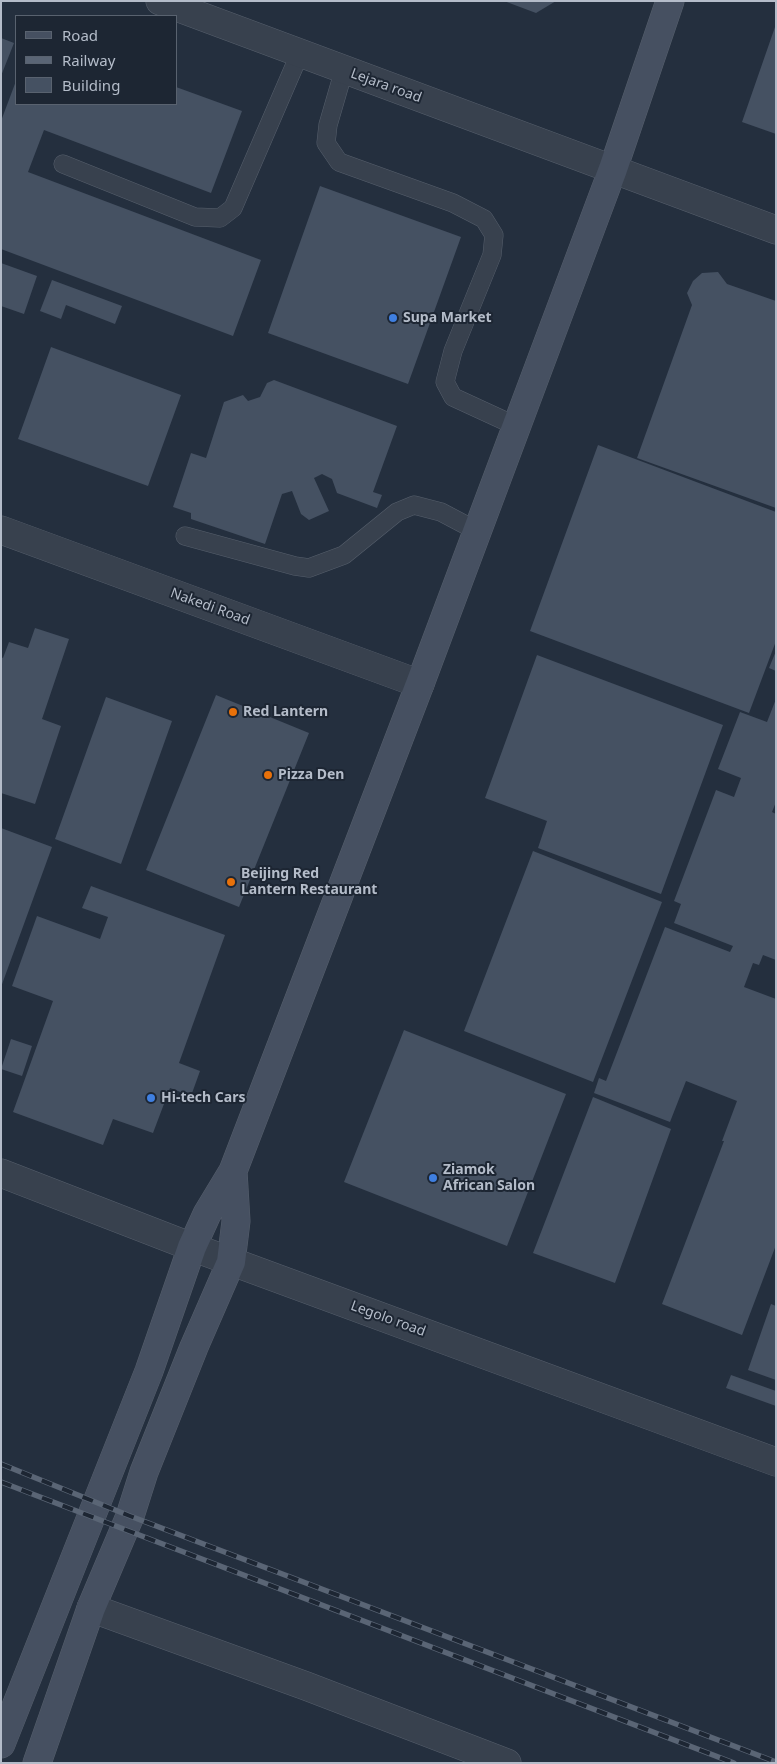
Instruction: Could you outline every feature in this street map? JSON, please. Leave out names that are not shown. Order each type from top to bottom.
[{"type":"main road","points":[[1,1744],[149,1371],[192,1248],[207,1214],[233,1171],[420,684],[613,169],[670,1]]},
{"type":"main road","points":[[37,1763],[91,1608],[130,1516],[144,1472],[190,1356],[231,1262],[236,1221],[233,1171]]},
{"type":"street","name":"Lejara road","points":[[160,1],[776,230]]},
{"type":"street","name":"Nakedi Road","points":[[1,530],[420,684]]},
{"type":"street","name":"Legolo road","points":[[1,1173],[192,1248],[776,1462]]},
{"type":"street","points":[[91,1608],[306,1686],[507,1763]]},
{"type":"lane","points":[[63,164],[195,217],[220,218],[233,208],[300,53]]},
{"type":"lane","points":[[344,70],[328,124],[326,143],[339,162],[453,203],[484,219],[494,235],[492,255],[453,351],[445,382],[453,397],[516,426]]},
{"type":"lane","points":[[185,536],[295,566],[309,568],[344,555],[397,512],[414,505],[441,512],[477,531]]},
{"type":"building","points":[[504,1],[556,1],[536,13]]},
{"type":"building","points":[[776,27],[776,134],[742,122]]},
{"type":"building","points":[[1,38],[14,43],[1,76]]},
{"type":"building","points":[[15,84],[15,105],[178,105],[178,88],[242,111],[211,193],[44,130],[28,172],[261,260],[233,336],[1,249],[1,121]]},
{"type":"building","points":[[320,186],[461,237],[408,384],[268,333]]},
{"type":"building","points":[[1,263],[37,276],[24,314],[1,306]]},
{"type":"building","points":[[718,272],[727,284],[776,301],[776,508],[637,458],[692,305],[687,293],[693,281],[702,273]]},
{"type":"building","points":[[52,280],[122,306],[115,324],[66,305],[61,319],[40,311]]},
{"type":"building","points":[[51,347],[181,395],[148,486],[18,439]]},
{"type":"building","points":[[274,380],[397,426],[373,492],[382,495],[377,508],[337,493],[332,479],[322,474],[314,478],[329,511],[309,520],[301,514],[292,491],[282,494],[265,544],[191,519],[191,513],[173,507],[191,453],[206,458],[224,402],[243,395],[248,401],[260,397],[267,383]]},
{"type":"building","points":[[598,445],[776,512],[776,641],[749,713],[530,631]]},
{"type":"building","points":[[35,628],[69,639],[42,719],[61,726],[35,804],[1,793],[1,657],[3,658],[9,642],[28,648]]},
{"type":"building","points":[[776,651],[776,671],[769,668]]},
{"type":"building","points":[[537,655],[723,725],[661,894],[538,848],[547,821],[485,798]]},
{"type":"building","points":[[216,695],[309,733],[239,907],[146,870]]},
{"type":"building","points":[[106,697],[172,721],[121,864],[55,839]]},
{"type":"building","points":[[776,699],[776,802],[772,812],[776,814],[776,960],[763,955],[759,965],[753,963],[744,987],[776,999],[776,1245],[742,1335],[662,1304],[724,1141],[722,1141],[737,1101],[686,1081],[670,1122],[594,1093],[599,1078],[606,1081],[665,927],[730,952],[733,946],[674,923],[681,904],[674,901],[716,790],[734,797],[741,778],[718,769],[740,712],[767,722]]},
{"type":"building","points":[[1,828],[52,847],[1,987]]},
{"type":"building","points":[[533,851],[662,902],[593,1082],[464,1031]]},
{"type":"building","points":[[91,886],[225,935],[179,1063],[200,1071],[191,1096],[170,1088],[153,1133],[113,1119],[103,1145],[13,1112],[53,1001],[12,986],[37,916],[100,939],[108,917],[82,908]]},
{"type":"building","points":[[404,1030],[566,1094],[507,1246],[344,1182]]},
{"type":"building","points":[[11,1039],[32,1046],[22,1076],[1,1069]]},
{"type":"building","points":[[593,1097],[671,1129],[615,1283],[533,1253]]},
{"type":"building","points":[[771,1304],[776,1306],[776,1380],[748,1370]]},
{"type":"building","points":[[731,1375],[776,1391],[776,1406],[726,1388]]},
{"type":"railway","points":[[1,1464],[130,1516],[776,1762]]},
{"type":"railway","points":[[1,1482],[734,1763]]},
{"type":"place","name":"Supa Market","points":[[393,318]]},
{"type":"place","name":"Red Lantern","points":[[233,712]]},
{"type":"place","name":"Pizza Den","points":[[268,775]]},
{"type":"place","name":"Beijing Red Lantern Restaurant","points":[[231,882]]},
{"type":"place","name":"Hi-tech Cars","points":[[151,1098]]},
{"type":"place","name":"Ziamok African Salon","points":[[433,1178]]}]
